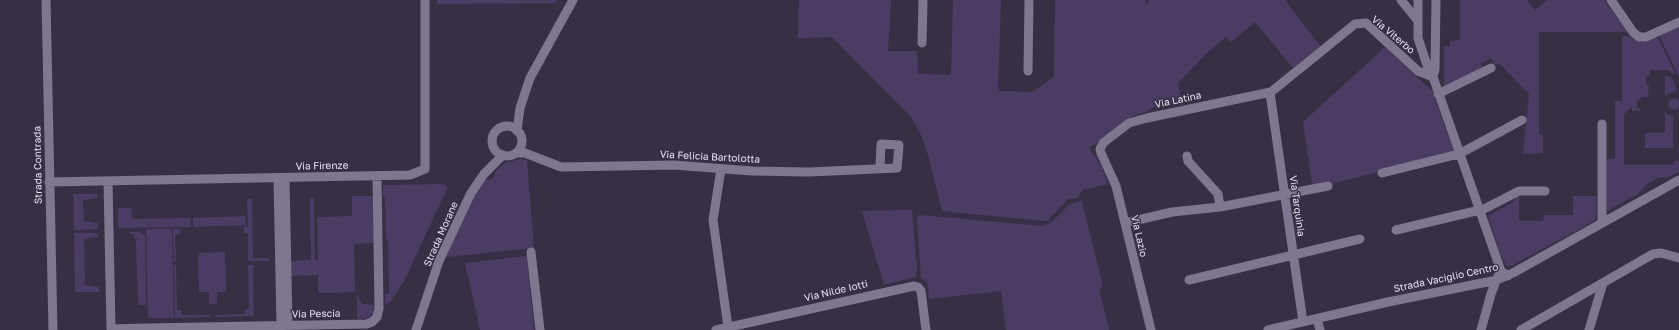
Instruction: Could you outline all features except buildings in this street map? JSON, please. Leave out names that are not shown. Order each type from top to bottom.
[{"type":"street","name":"Strada Contrada","points":[[46,0],[53,330]]},
{"type":"street","name":"Via Firenze","points":[[49,182],[410,175],[425,169],[425,0]]},
{"type":"street","points":[[517,131],[509,126],[500,128],[493,135],[492,140],[499,153],[508,156],[516,153],[521,145],[521,140],[517,131],[520,108],[530,78],[573,0]]},
{"type":"street","points":[[922,43],[923,0]]},
{"type":"street","points":[[1028,71],[1029,0]]},
{"type":"street","points":[[1401,0],[1418,21]]},
{"type":"street","points":[[1418,0],[1418,38],[1479,210],[1504,273],[1497,280],[1481,330]]},
{"type":"street","points":[[1433,77],[1435,69],[1436,0]]},
{"type":"street","points":[[1611,0],[1633,32],[1639,37],[1646,37],[1679,22]]},
{"type":"street","name":"Via Viterbo","points":[[1270,93],[1355,24],[1366,23],[1418,71],[1433,77]]},
{"type":"street","points":[[1438,94],[1491,68]]},
{"type":"street","name":"Via Latina","points":[[1100,149],[1103,143],[1130,123],[1147,118],[1270,93]]},
{"type":"street","name":"Via Tarquinia","points":[[1270,93],[1303,322]]},
{"type":"street","points":[[509,126],[520,108]]},
{"type":"street","points":[[1382,173],[1459,154],[1522,120]]},
{"type":"street","points":[[1602,124],[1602,223]]},
{"type":"street","name":"Via Felicia Bartolotta","points":[[521,140],[528,149],[540,158]]},
{"type":"street","name":"Via Lazio","points":[[1100,149],[1116,186],[1151,330]]},
{"type":"street","name":"Strada Morane","points":[[416,330],[425,307],[439,261],[472,193],[499,153]]},
{"type":"street","name":"Via Felicia Bartolotta","points":[[516,153],[525,153],[561,167],[674,165],[752,171],[809,172],[880,168]]},
{"type":"street","points":[[1187,156],[1188,161],[1218,194],[1220,207]]},
{"type":"street","points":[[721,169],[713,220],[728,327]]},
{"type":"street","name":"Via Pescia","points":[[108,181],[111,329],[367,324],[377,318],[379,308],[377,176]]},
{"type":"street","points":[[281,178],[284,325]]},
{"type":"street","name":"Strada Vaciglio Centro","points":[[1504,273],[1602,223],[1679,180]]},
{"type":"street","points":[[1125,223],[1172,212],[1220,207],[1328,186]]},
{"type":"street","points":[[1396,230],[1479,210],[1519,191],[1545,191]]},
{"type":"street","points":[[1189,280],[1360,239]]},
{"type":"street","points":[[531,252],[540,330]]},
{"type":"street","points":[[1521,330],[1653,254],[1661,253],[1679,258]]},
{"type":"street","name":"Strada Vaciglio Centro","points":[[1268,330],[1497,280]]},
{"type":"street","points":[[1589,330],[1603,283]]},
{"type":"street","name":"Via Nilde Iotti","points":[[716,330],[914,286],[918,287],[921,291],[926,330]]},
{"type":"street","name":"Strada Morane","points":[[422,330],[425,307]]},
{"type":"street","points":[[1317,319],[1320,330]]},
{"type":"shaded area","points":[[437,0],[557,0],[555,3],[437,4]]},
{"type":"shaded area","points":[[799,0],[891,0],[888,51],[917,51],[918,74],[951,75],[953,0],[1001,0],[998,91],[1032,92],[1054,77],[1055,0],[1145,0],[1146,5],[1148,5],[1148,0],[1285,0],[1320,46],[1293,68],[1255,22],[1231,42],[1226,37],[1208,52],[1178,83],[1182,105],[1167,103],[1133,116],[1089,148],[1102,167],[1108,184],[1083,190],[1077,198],[1068,199],[1048,220],[1043,221],[942,211],[929,158],[921,135],[911,117],[832,37],[798,38]]},
{"type":"shaded area","points":[[1460,0],[1527,0],[1535,10],[1547,0],[1604,0],[1628,32],[1539,32],[1539,134],[1543,135],[1543,153],[1523,154],[1529,94],[1499,63],[1495,65],[1491,58],[1480,64],[1483,69],[1444,89],[1444,46],[1450,46],[1450,41],[1460,40]]},
{"type":"shaded area","points":[[1679,25],[1679,77],[1659,35]]},
{"type":"shaded area","points":[[1622,36],[1629,36],[1641,42],[1657,36],[1676,75],[1667,70],[1650,70],[1650,76],[1646,76],[1646,85],[1649,85],[1649,97],[1641,97],[1641,99],[1637,100],[1637,108],[1640,109],[1640,111],[1632,111],[1632,107],[1624,114],[1624,165],[1673,165],[1674,161],[1678,161],[1679,172],[1668,177],[1657,178],[1646,185],[1638,194],[1607,211],[1607,159],[1615,159],[1615,101],[1622,101]]},
{"type":"shaded area","points":[[1385,47],[1432,91],[1454,152],[1378,170],[1379,172],[1329,184],[1328,181],[1312,184],[1303,122]]},
{"type":"shaded area","points":[[1665,75],[1672,78],[1677,90],[1665,96]]},
{"type":"shaded area","points":[[1674,98],[1678,100],[1680,104],[1678,108],[1674,110],[1670,108],[1668,104],[1670,100]]},
{"type":"shaded area","points":[[1665,110],[1667,114],[1673,116],[1673,148],[1645,148],[1645,133],[1665,133]]},
{"type":"shaded area","points":[[520,159],[527,160],[534,248],[446,257],[477,190],[482,183],[486,179],[490,180],[495,176],[495,172],[505,163]]},
{"type":"shaded area","points":[[443,184],[447,186],[447,189],[404,281],[391,302],[385,305],[385,294],[389,294],[388,240],[386,239],[385,198],[383,197],[383,185]]},
{"type":"shaded area","points":[[73,194],[97,194],[97,198],[83,200],[84,221],[98,223],[98,229],[74,230]]},
{"type":"shaded area","points":[[1515,195],[1519,195],[1519,221],[1543,221],[1544,215],[1573,215],[1573,196],[1596,196],[1596,217],[1594,221],[1511,266],[1508,266],[1500,253],[1488,216],[1515,201]]},
{"type":"shaded area","points":[[352,196],[373,196],[374,243],[354,244],[355,292],[318,293],[318,275],[291,276],[291,261],[311,260],[310,198],[314,198],[315,260],[318,260],[317,217],[352,216]]},
{"type":"shaded area","points":[[247,199],[252,199],[253,258],[269,258],[269,261],[248,261],[248,233],[244,233],[244,227],[248,227]]},
{"type":"shaded area","points":[[1082,201],[1103,286],[1100,289],[1100,293],[1109,330],[1006,330],[1001,291],[929,299],[928,286],[926,281],[921,278],[917,219],[919,215],[1043,226],[1052,222],[1070,204]]},
{"type":"shaded area","points":[[118,208],[131,208],[132,219],[190,218],[191,227],[118,228]]},
{"type":"shaded area","points":[[912,210],[917,270],[916,277],[884,285],[862,211]]},
{"type":"shaded area","points":[[245,216],[246,225],[193,227],[193,218]]},
{"type":"shaded area","points":[[146,229],[172,229],[174,318],[148,318]]},
{"type":"shaded area","points":[[173,229],[180,229],[180,234],[175,235],[176,262],[174,262]]},
{"type":"shaded area","points":[[128,232],[141,232],[141,234],[145,234],[146,305],[138,305],[136,240],[134,235]]},
{"type":"shaded area","points":[[74,233],[98,233],[98,237],[84,239],[85,285],[99,287],[99,292],[75,292]]},
{"type":"shaded area","points":[[225,252],[226,292],[217,292],[217,304],[209,304],[209,292],[199,292],[198,253]]},
{"type":"shaded area","points":[[527,256],[534,330],[480,330],[465,263]]},
{"type":"shaded area","points":[[174,265],[176,265],[177,310],[181,310],[181,315],[210,315],[210,317],[175,318]]},
{"type":"shaded area","points":[[248,265],[253,265],[254,316],[216,317],[216,315],[245,314],[245,309],[249,309]]},
{"type":"shaded area","points":[[357,295],[363,304],[374,305],[373,313],[368,318],[357,319]]}]
